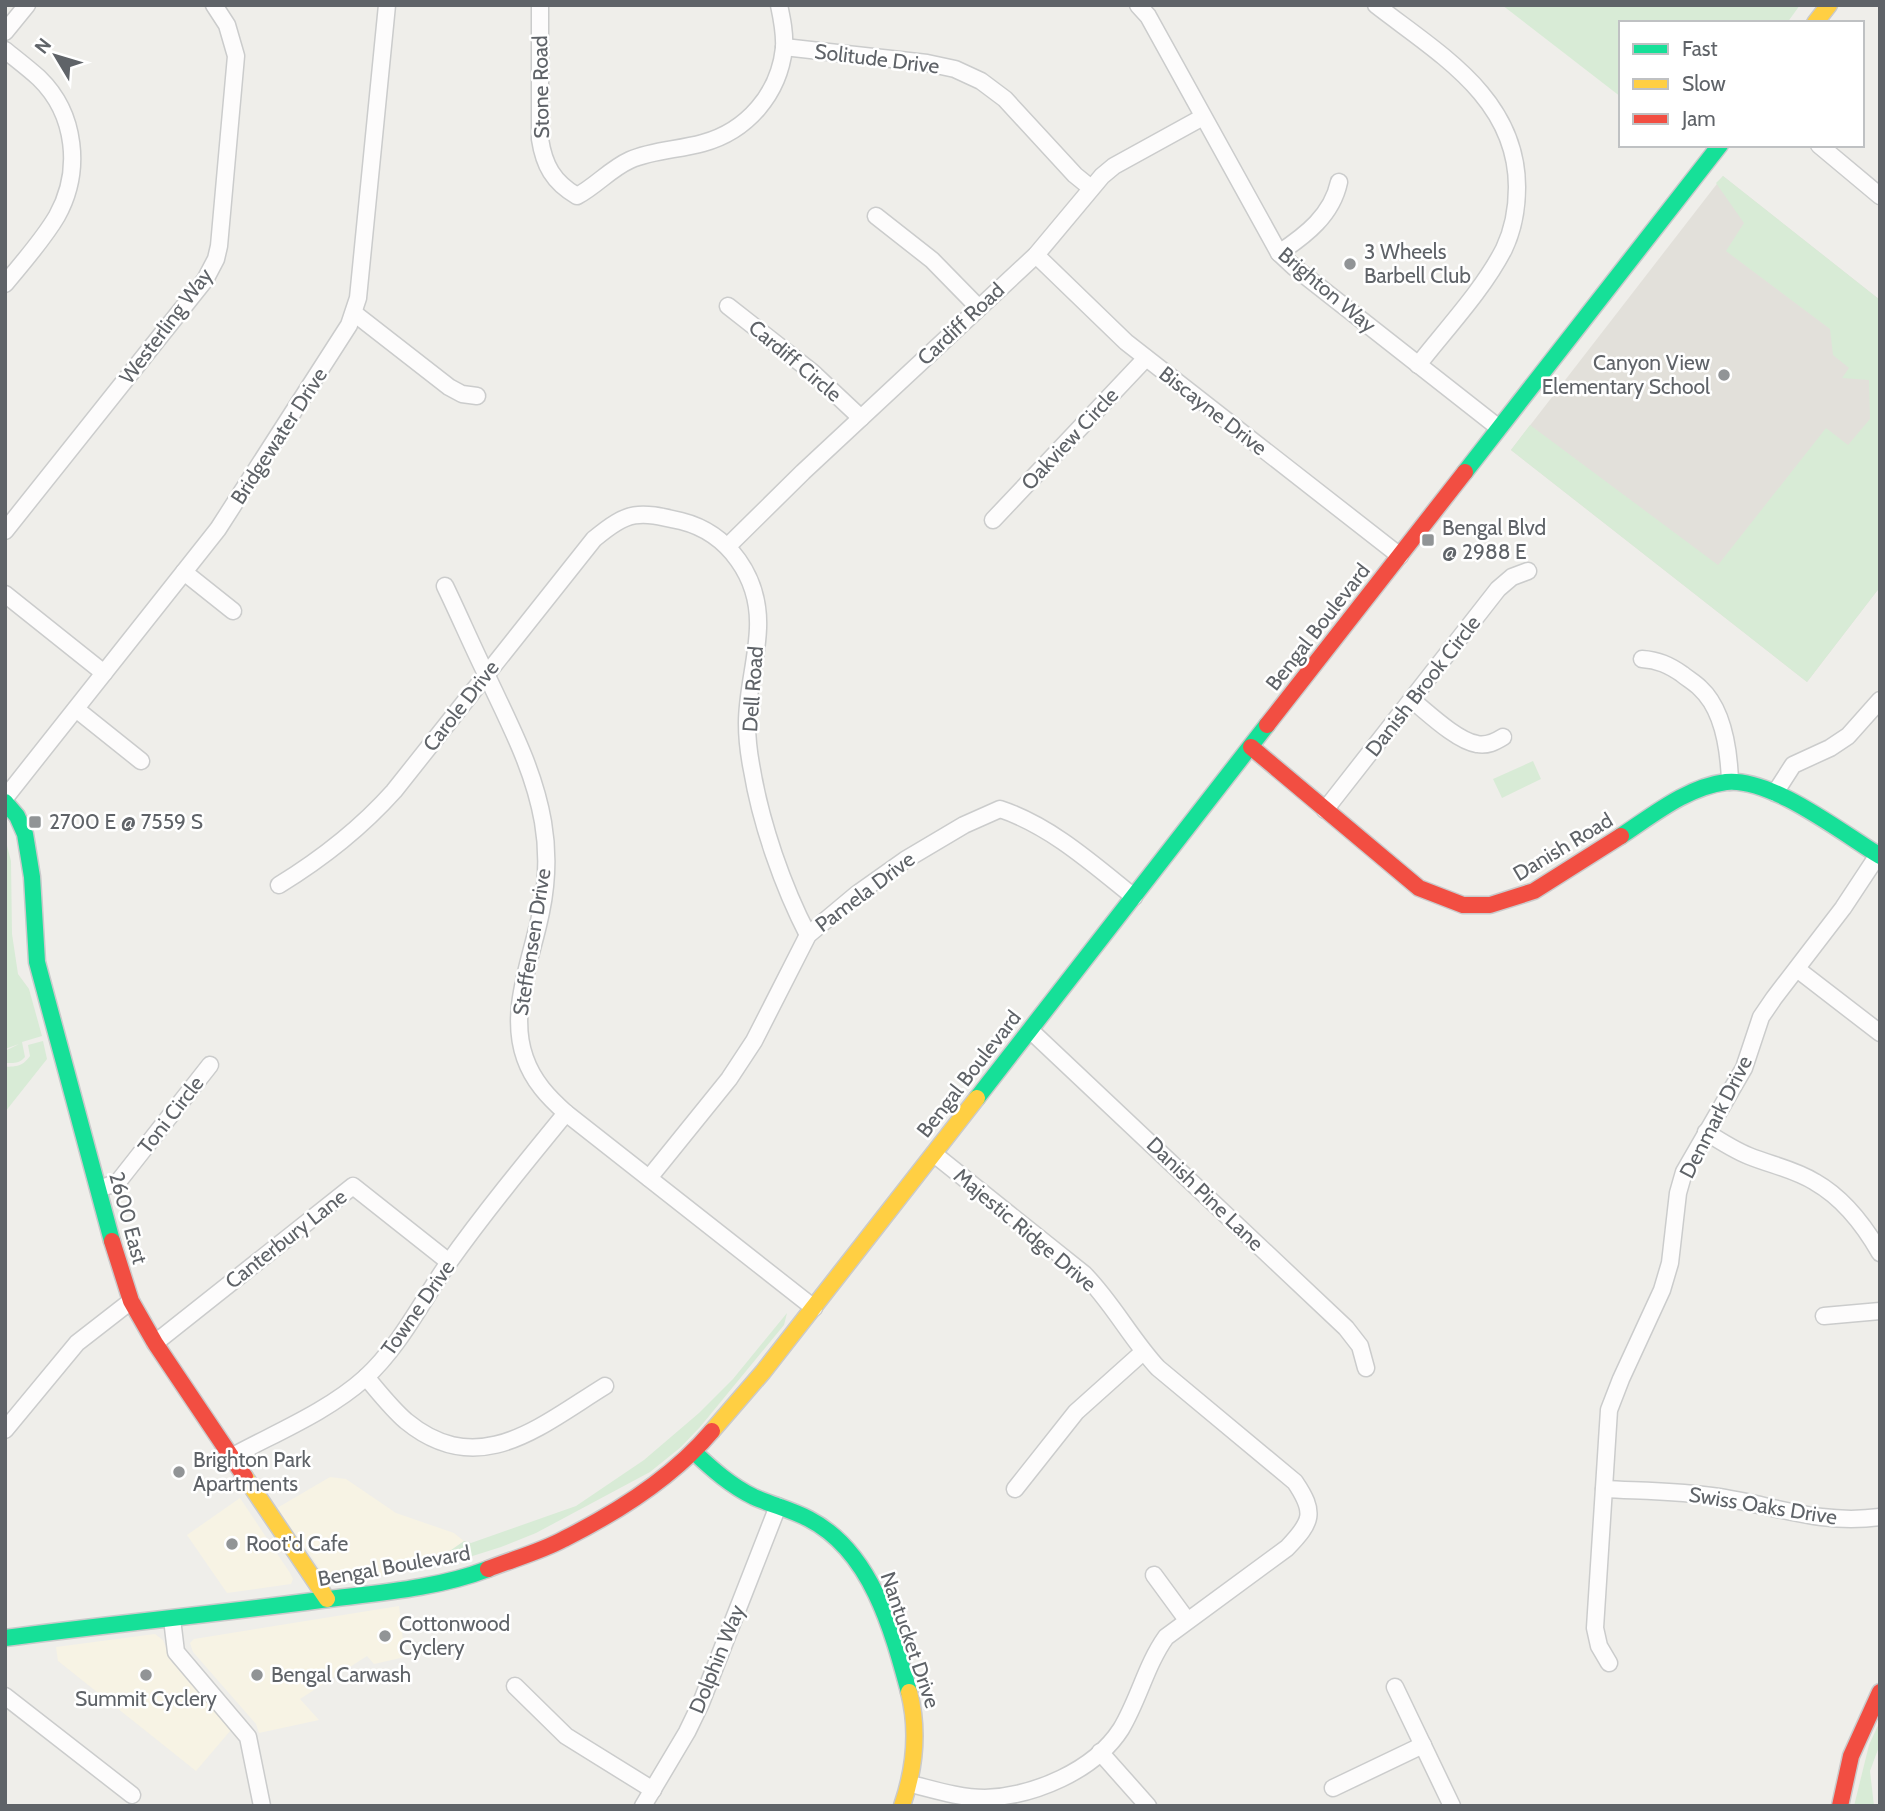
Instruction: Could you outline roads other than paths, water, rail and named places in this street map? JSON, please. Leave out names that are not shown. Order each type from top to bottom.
[{"type":"main road","points":[[1817,21],[1829,5]]},
{"type":"main road","name":"Bengal Boulevard","points":[[5,1637],[172,1619],[450,1581],[563,1540],[614,1511],[694,1452],[763,1373],[1718,147]]},
{"type":"main road","name":"Danish Road","points":[[1251,747],[1419,888],[1454,904],[1485,907],[1513,901],[1534,891],[1682,797],[1700,789],[1730,782],[1753,785],[1774,793],[1879,855]]},
{"type":"main road","name":"2600 East","points":[[5,800],[20,821],[28,844],[31,860],[32,928],[37,962],[115,1254],[131,1301],[155,1343],[327,1599]]},
{"type":"main road","name":"Nantucket Drive","points":[[694,1452],[738,1488],[820,1525],[840,1540],[867,1575],[911,1700],[917,1728],[911,1784],[902,1806]]},
{"type":"main road","points":[[1840,1806],[1851,1756],[1880,1692]]},
{"type":"street","points":[[5,32],[27,5]]},
{"type":"street","name":"Westerling Way","points":[[5,531],[205,280],[216,259],[236,55],[227,25],[214,5]]},
{"type":"street","name":"Bridgewater Drive","points":[[5,800],[241,495],[342,337],[354,313],[387,5]]},
{"type":"street","name":"Stone Road","points":[[540,5],[540,139],[543,158],[551,175],[563,188],[577,196],[629,161],[724,136],[742,125],[757,112],[776,81],[784,47]]},
{"type":"street","points":[[779,5],[784,47]]},
{"type":"street","name":"Brighton Way","points":[[1138,5],[1148,16],[1279,253],[1499,428]]},
{"type":"street","points":[[1376,5],[1464,74],[1483,93],[1499,116],[1511,142],[1517,172],[1513,222],[1505,247],[1491,271],[1418,365]]},
{"type":"street","name":"Solitude Drive","points":[[784,47],[955,69],[981,81],[1005,99],[1075,175],[1091,188]]},
{"type":"street","points":[[5,50],[40,78],[52,93],[67,123],[72,139],[73,159],[66,199],[56,217],[5,284]]},
{"type":"street","name":"Cardiff Road","points":[[728,546],[1036,255],[1091,188],[1114,166],[1203,117]]},
{"type":"street","points":[[1822,147],[1877,188]]},
{"type":"street","points":[[1279,253],[1329,211],[1339,182]]},
{"type":"street","points":[[876,216],[932,260],[979,308]]},
{"type":"street","name":"Biscayne Drive","points":[[1036,255],[1105,323],[1146,358],[1400,556]]},
{"type":"street","name":"Cardiff Circle","points":[[728,306],[812,372],[861,418]]},
{"type":"street","points":[[354,313],[449,387],[462,394],[477,396]]},
{"type":"street","name":"Oakview Circle","points":[[993,520],[1146,358]]},
{"type":"street","name":"Dell Road","points":[[630,514],[649,514],[690,523],[709,533],[728,546],[739,560],[755,596],[758,627],[747,722],[751,768],[758,804],[792,902],[808,935]]},
{"type":"street","name":"Carole Drive","points":[[279,885],[341,844],[369,819],[394,792],[587,547],[611,525],[630,514]]},
{"type":"street","name":"Danish Brook Circle","points":[[1325,810],[1498,589],[1512,577],[1528,571]]},
{"type":"street","points":[[184,572],[233,611]]},
{"type":"street","name":"Steffensen Drive","points":[[445,586],[520,743],[533,780],[543,823],[546,867],[542,909],[523,987],[519,1025],[524,1057],[534,1079],[566,1113],[814,1308]]},
{"type":"street","points":[[5,594],[104,673]]},
{"type":"street","points":[[1642,659],[1656,659],[1671,666],[1701,688],[1710,700],[1722,727],[1730,782]]},
{"type":"street","points":[[1412,699],[1462,738],[1477,744],[1493,744],[1503,737]]},
{"type":"street","points":[[1774,793],[1793,765],[1830,748],[1848,736],[1880,700]]},
{"type":"street","points":[[76,709],[141,761]]},
{"type":"street","name":"Pamela Drive","points":[[649,1178],[729,1079],[748,1051],[808,935],[857,894],[905,860],[964,825],[1000,809],[1021,816],[1048,830],[1134,897]]},
{"type":"street","name":"Denmark Drive","points":[[1609,1663],[1595,1628],[1609,1410],[1662,1290],[1673,1244],[1678,1193],[1684,1172],[1744,1068],[1761,1017],[1843,908],[1879,855]]},
{"type":"street","points":[[1797,969],[1880,1033]]},
{"type":"street","name":"Danish Pine Lane","points":[[1030,1030],[1346,1328],[1360,1346],[1366,1368]]},
{"type":"street","name":"Toni Circle","points":[[99,1189],[118,1182],[210,1065]]},
{"type":"street","name":"Towne Drive","points":[[231,1457],[328,1404],[366,1377],[403,1332],[449,1262],[566,1113]]},
{"type":"street","points":[[1706,1132],[1749,1156],[1815,1182],[1842,1202],[1868,1232],[1880,1253]]},
{"type":"street","name":"Majestic Ridge Drive","points":[[934,1154],[1084,1275],[1143,1352],[1175,1383],[1295,1482],[1307,1499],[1310,1514],[1301,1533],[1287,1548],[1187,1620]]},
{"type":"street","name":"Canterbury Lane","points":[[155,1343],[353,1186],[449,1262]]},
{"type":"street","points":[[5,1430],[77,1343],[131,1301]]},
{"type":"street","points":[[1824,1316],[1880,1311]]},
{"type":"street","points":[[1015,1489],[1076,1412],[1143,1352]]},
{"type":"street","points":[[366,1377],[403,1419],[422,1433],[442,1443],[485,1448],[525,1436],[605,1386]]},
{"type":"street","name":"Swiss Oaks Drive","points":[[1604,1489],[1714,1496],[1811,1517],[1839,1520],[1880,1517]]},
{"type":"street","name":"Dolphin Way","points":[[643,1806],[701,1703],[778,1506]]},
{"type":"street","points":[[911,1784],[956,1795],[984,1798],[1015,1794],[1045,1785],[1074,1771],[1100,1752],[1119,1732],[1133,1708],[1154,1654],[1166,1637],[1187,1620],[1154,1575]]},
{"type":"street","points":[[172,1619],[176,1653],[248,1737],[261,1806]]},
{"type":"street","points":[[515,1686],[566,1736],[653,1790]]},
{"type":"street","points":[[1395,1687],[1452,1806]]},
{"type":"street","points":[[5,1696],[132,1795]]},
{"type":"street","points":[[1333,1788],[1423,1745]]},
{"type":"street","points":[[1100,1752],[1148,1806]]},
{"type":"place","name":"3 Wheels Barbell Club","points":[[1350,264]]},
{"type":"place","name":"Canyon View Elementary School","points":[[1724,375]]},
{"type":"place","name":"Bengal Blvd @ 2988 E","points":[[1428,540]]},
{"type":"place","name":"2700 E @ 7559 S","points":[[35,822]]},
{"type":"place","name":"Brighton Park Apartments","points":[[179,1472]]},
{"type":"place","name":"Root'd Cafe","points":[[232,1544]]},
{"type":"place","name":"Cottonwood Cyclery","points":[[385,1636]]},
{"type":"place","name":"Summit Cyclery","points":[[146,1675]]},
{"type":"place","name":"Bengal Carwash","points":[[257,1675]]}]
